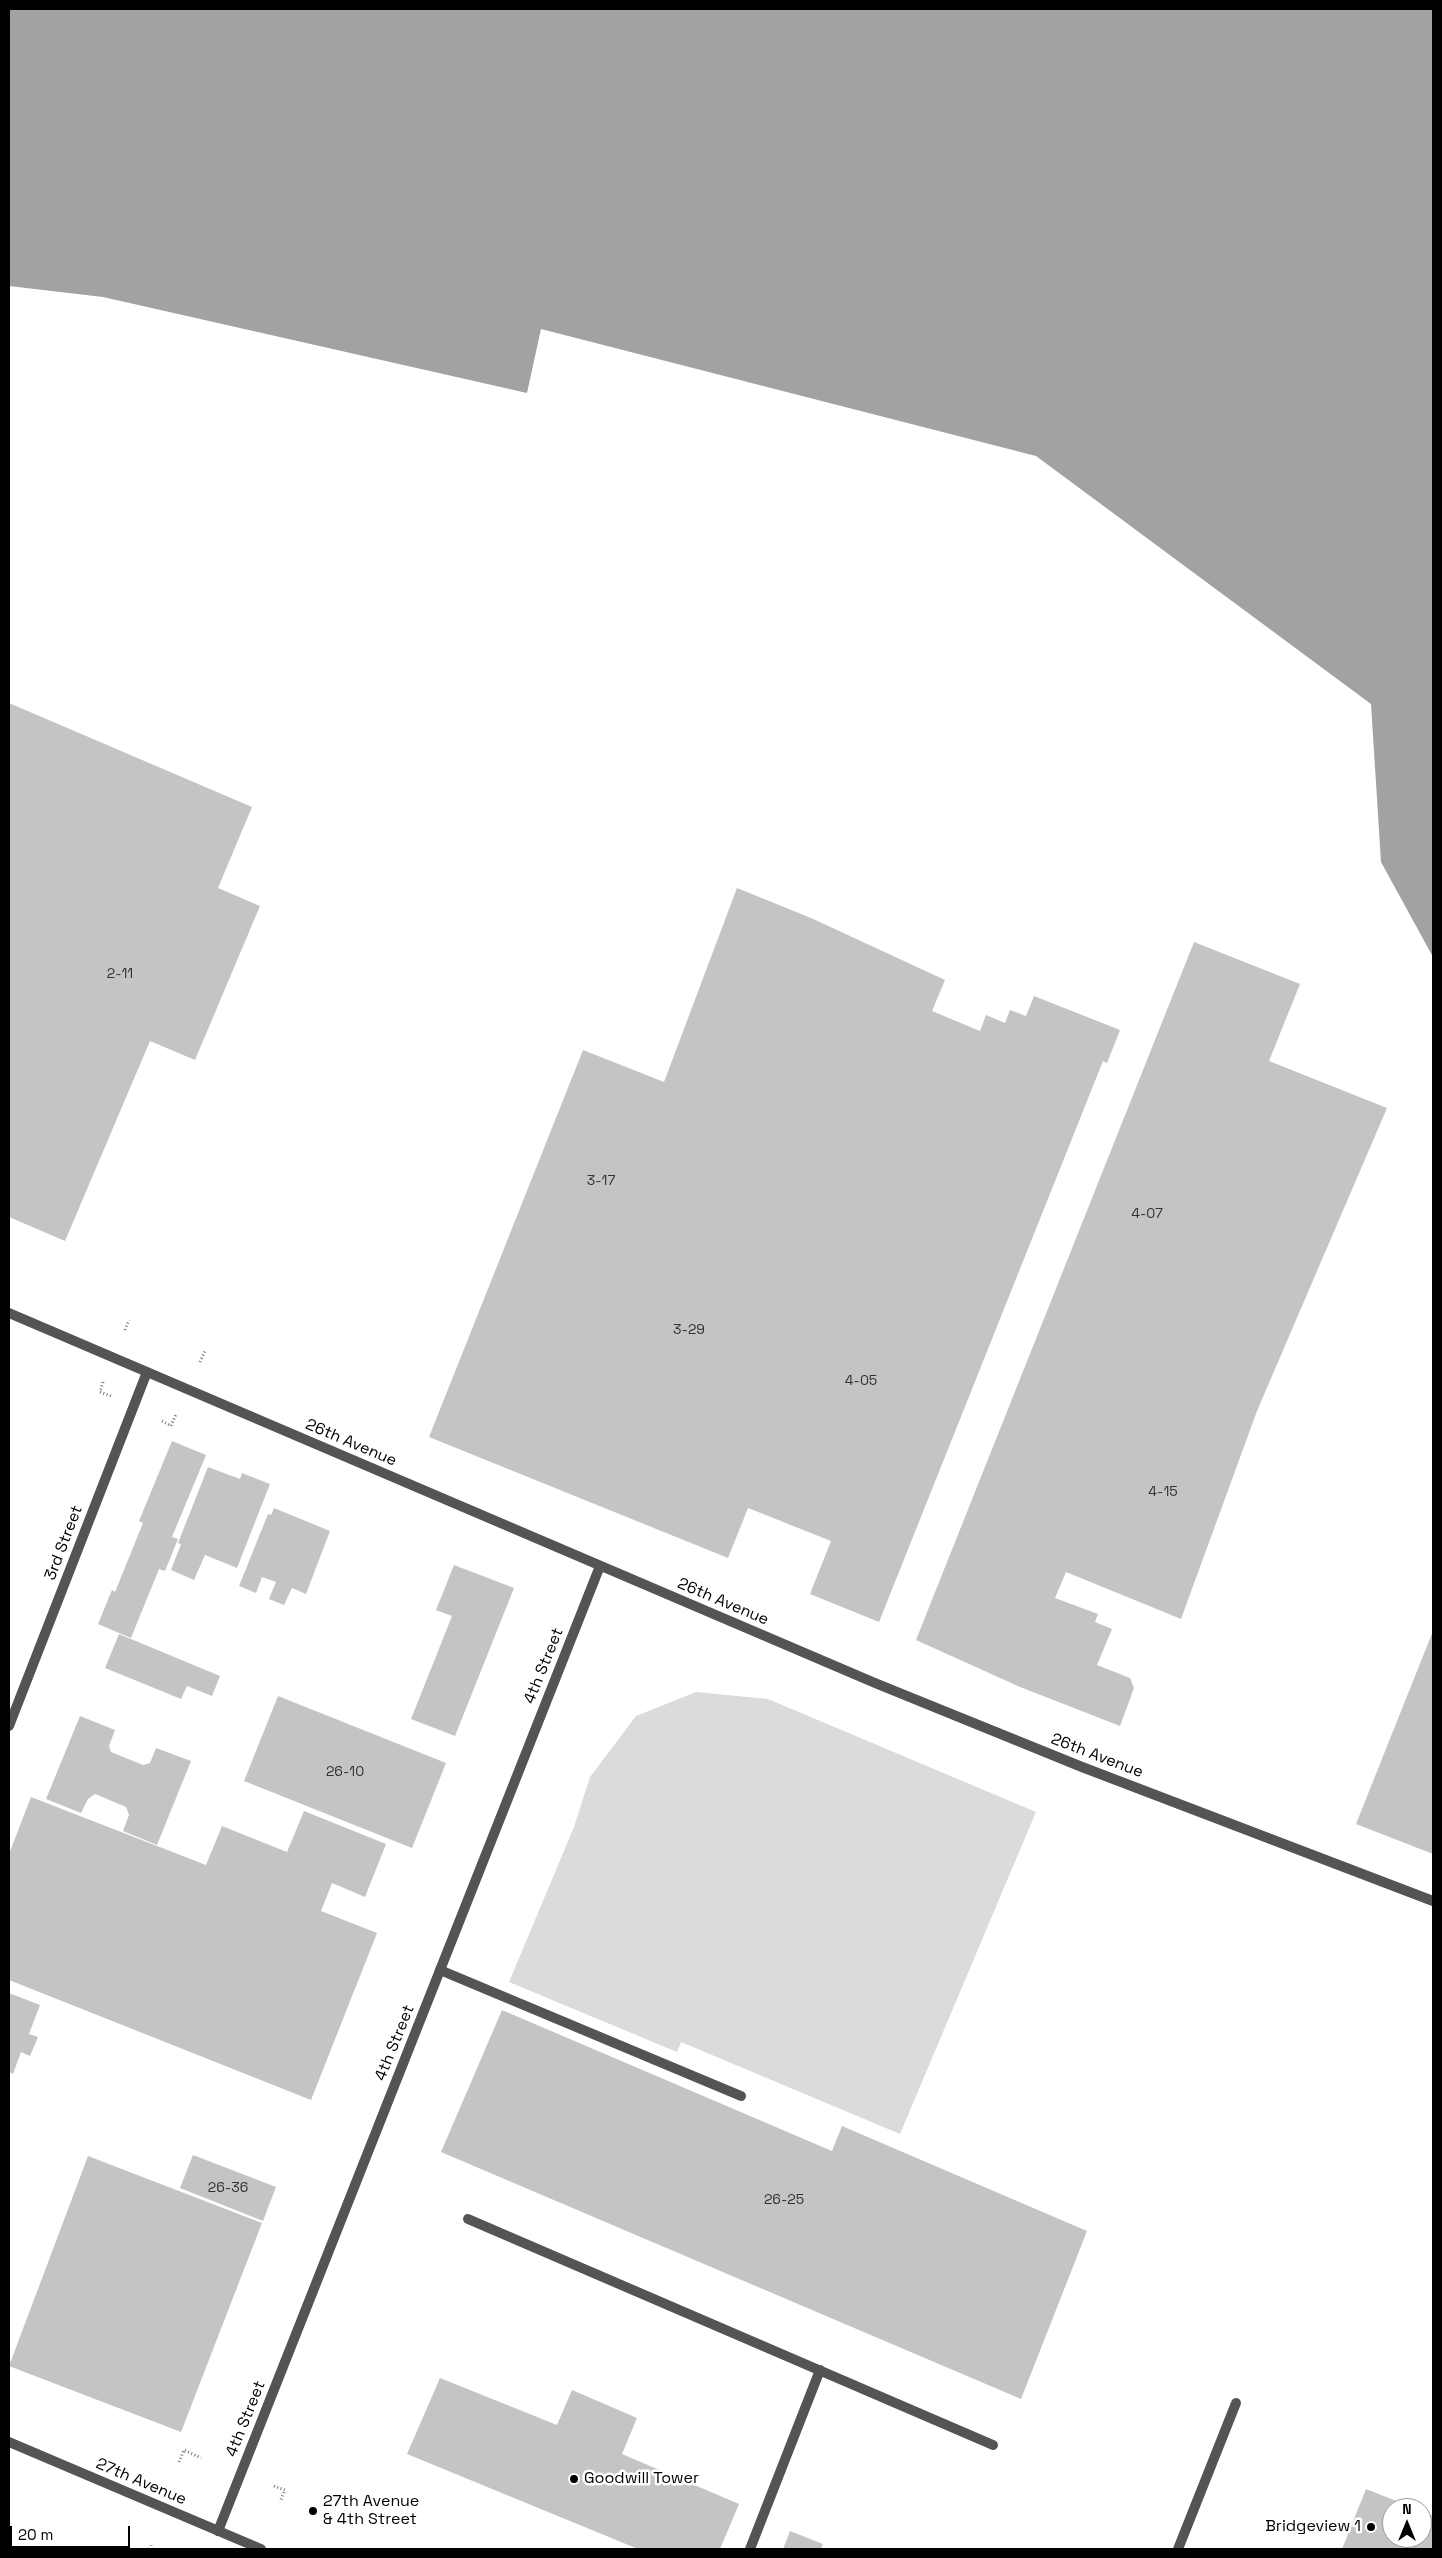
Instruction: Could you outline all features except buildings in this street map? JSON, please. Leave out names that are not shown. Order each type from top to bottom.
[{"type":"street","name":"26th Avenue","points":[[9,1314],[875,1683],[1082,1767],[1433,1901]]},
{"type":"street","name":"3rd Street","points":[[9,1726],[147,1372]]},
{"type":"street","name":"4th Street","points":[[218,2531],[600,1566]]},
{"type":"street","points":[[440,1970],[741,2096]]},
{"type":"street","points":[[468,2219],[993,2445]]},
{"type":"street","points":[[750,2549],[820,2370]]},
{"type":"street","points":[[1178,2549],[1236,2403]]},
{"type":"street","name":"27th Avenue","points":[[9,2442],[261,2549]]},
{"type":"path","points":[[125,1330],[129,1320]]},
{"type":"path","points":[[200,1362],[204,1351]]},
{"type":"path","points":[[104,1380],[100,1392],[113,1398]]},
{"type":"path","points":[[162,1421],[171,1426],[176,1414]]},
{"type":"path","points":[[179,2462],[184,2450],[202,2458]]},
{"type":"path","points":[[274,2486],[286,2490],[280,2502]]},
{"type":"shaded area","points":[[9,9],[1433,9],[1433,957],[1381,862],[1371,704],[1036,456],[541,329],[527,393],[103,297],[9,286]]},
{"type":"shaded area","points":[[696,1692],[768,1699],[1036,1812],[900,2134],[681,2042],[677,2052],[509,1982],[574,1827],[590,1777],[636,1716]]},
{"type":"place","name":"Goodwill Tower","points":[[574,2479]]},
{"type":"place","name":"27th Avenue & 4th Street","points":[[313,2511]]},
{"type":"place","name":"Bridgeview 1","points":[[1371,2527]]}]
